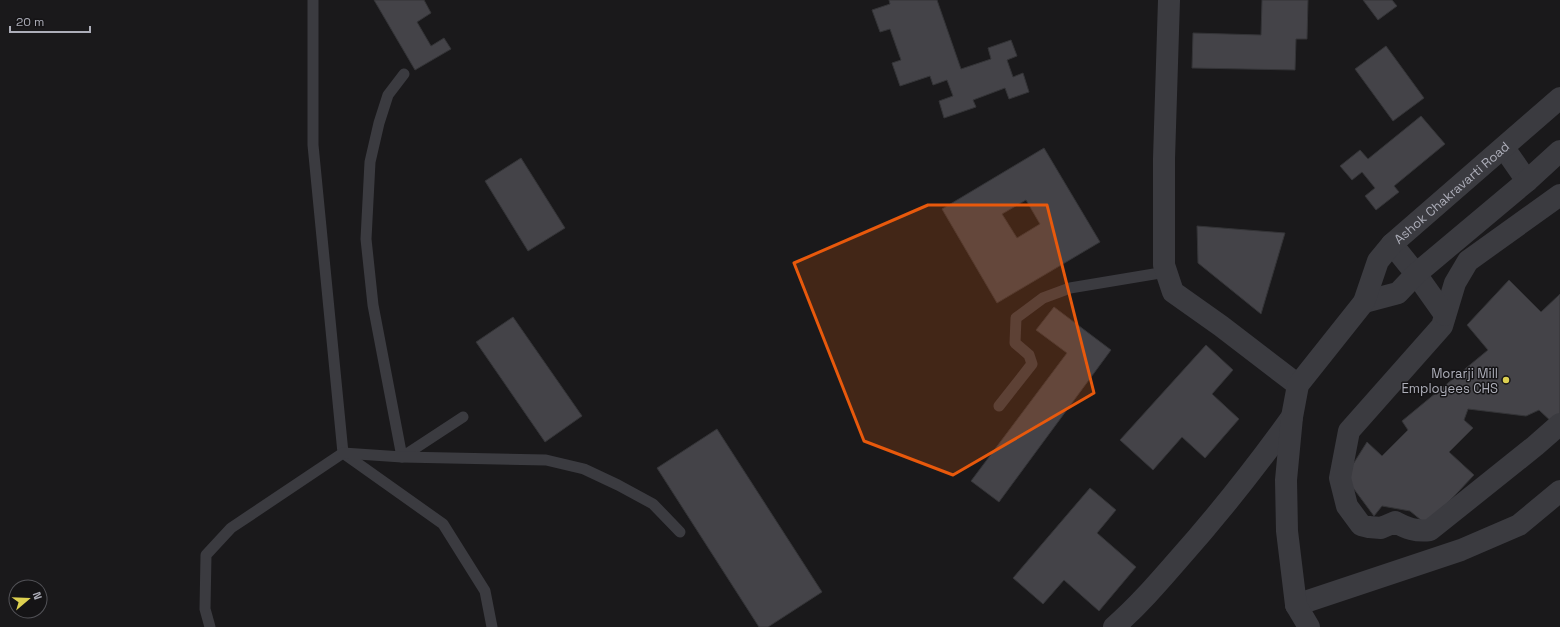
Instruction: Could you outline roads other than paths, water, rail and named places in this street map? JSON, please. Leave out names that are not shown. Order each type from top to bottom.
[{"type":"street","points":[[1169,0],[1164,159],[1164,265],[1173,292],[1227,331],[1298,386],[1292,417],[1286,480],[1287,531],[1296,605],[1309,627]]},
{"type":"street","name":"Ashok Chakravarti Road","points":[[1298,386],[1364,302],[1378,261],[1392,244],[1560,98]]},
{"type":"street","points":[[1504,148],[1527,181]]},
{"type":"street","points":[[1364,302],[1398,293],[1416,274],[1527,181],[1560,151]]},
{"type":"street","points":[[1560,194],[1468,261],[1455,283],[1442,326],[1350,431],[1340,478],[1347,506],[1362,525],[1381,528],[1394,522],[1409,529],[1422,531],[1430,530],[1535,446],[1560,424]]},
{"type":"street","points":[[1392,244],[1445,314]]},
{"type":"street","points":[[1114,627],[1135,609],[1191,545],[1251,474],[1292,417]]},
{"type":"street","points":[[1296,605],[1461,550],[1520,525],[1560,491]]},
{"type":"lane","points":[[314,0],[313,145],[343,453],[443,524],[485,590],[492,627]]},
{"type":"lane","points":[[402,457],[373,305],[366,239],[370,162],[379,123],[388,95],[404,74]]},
{"type":"lane","points":[[999,406],[1032,364],[1030,355],[1015,343],[1016,318],[1043,298],[1070,288],[1166,272]]},
{"type":"lane","points":[[402,457],[463,417]]},
{"type":"lane","points":[[210,627],[205,609],[206,554],[231,528],[343,453],[402,457],[546,460],[584,469],[618,484],[653,504],[680,532]]},
{"type":"place","name":"Morarji Mill Employees CHS","points":[[1506,380]]}]
